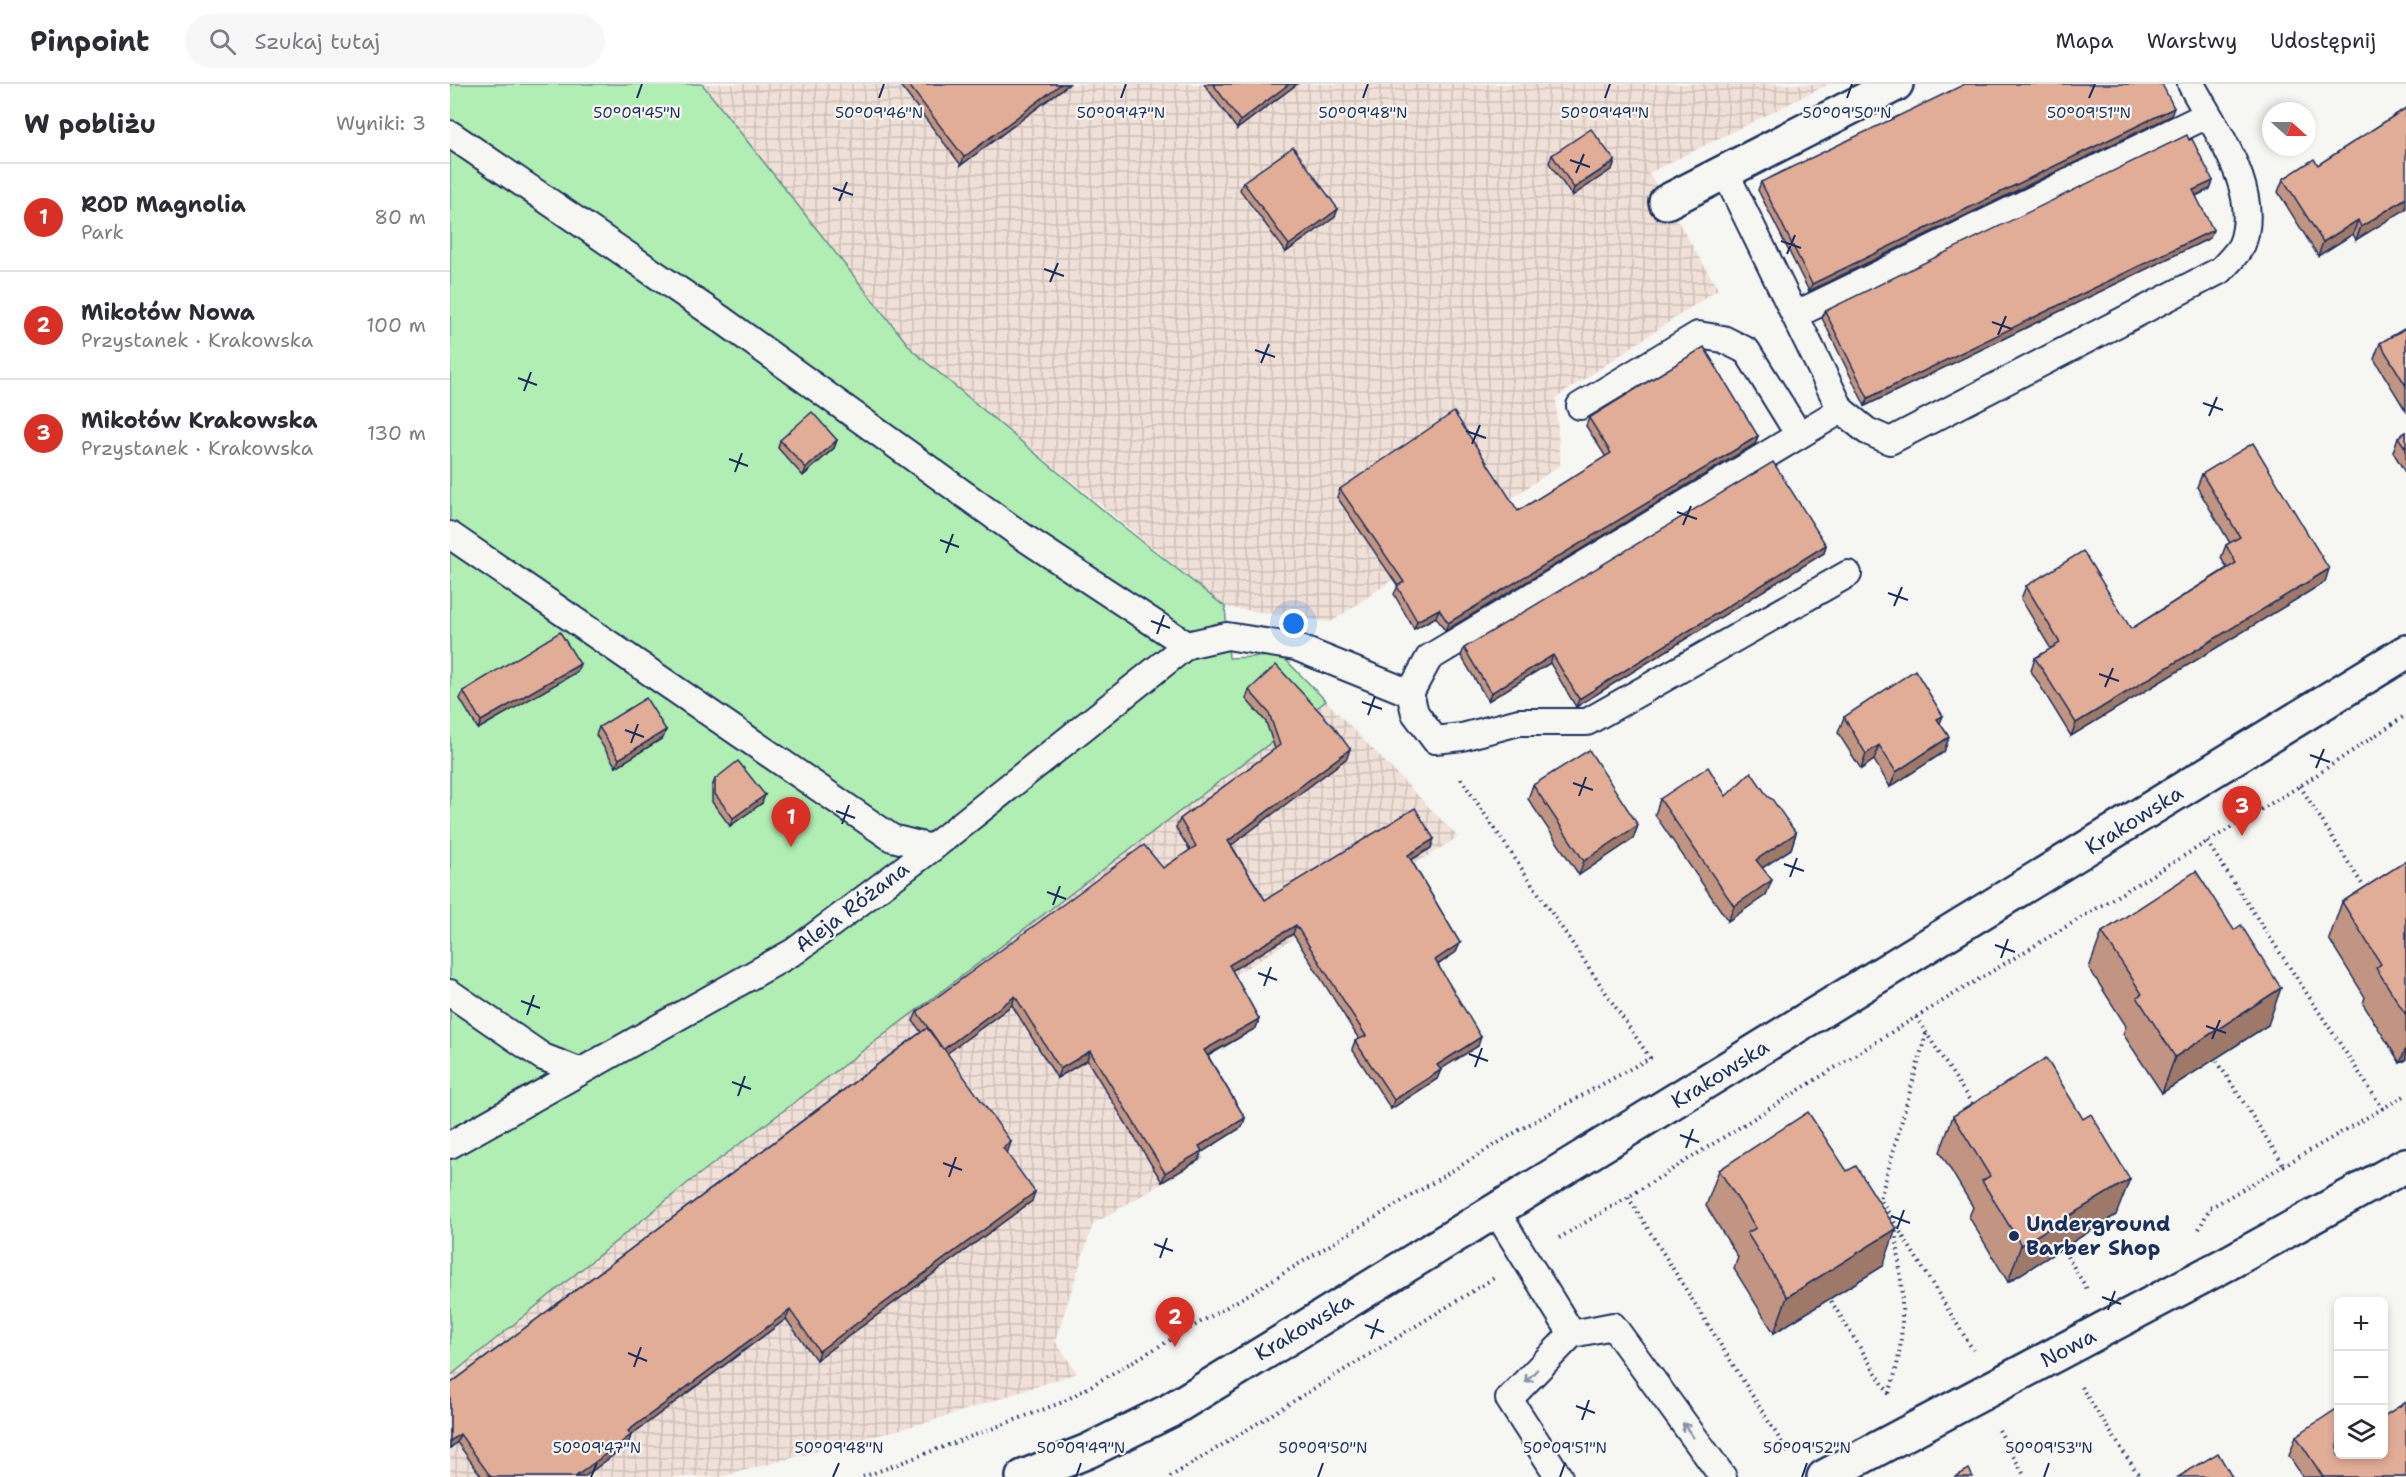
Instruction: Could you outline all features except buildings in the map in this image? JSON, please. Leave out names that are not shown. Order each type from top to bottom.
[{"type":"street","points":[[1666,202],[1724,170],[1896,84]]},
{"type":"street","name":"Krakowska","points":[[1023,1477],[1088,1451],[1169,1411],[2406,652]]},
{"type":"street","name":"Nowa","points":[[1824,1477],[2406,1165]]},
{"type":"lane","points":[[1724,170],[1841,410],[1867,431],[1890,441],[2221,270],[2241,245],[2247,211],[2244,185],[2191,84]]},
{"type":"lane","points":[[1794,315],[2207,115]]},
{"type":"lane","points":[[450,134],[721,319],[1022,536],[1187,645]]},
{"type":"lane","points":[[1580,406],[1698,335],[1723,339],[1747,351],[1799,435]]},
{"type":"lane","points":[[1841,410],[1429,658],[1410,693],[1415,712],[1435,740],[1462,737],[1519,722],[1587,722],[1848,574]]},
{"type":"lane","points":[[450,535],[892,838],[932,848]]},
{"type":"lane","name":"Aleja Różana","points":[[450,1145],[795,951],[932,848],[1187,645],[1227,636],[1296,647],[1410,693]]},
{"type":"lane","points":[[450,993],[543,1057],[579,1071]]},
{"type":"lane","points":[[1496,1211],[1572,1334]]},
{"type":"lane","points":[[1559,1477],[1509,1399],[1572,1334],[1613,1326],[1723,1477]]},
{"type":"path","points":[[1170,1477],[1628,1197],[1916,1017],[2300,786],[2406,715]]},
{"type":"path","points":[[863,1477],[1064,1402],[1251,1293],[1521,1129],[1650,1058],[1435,740]]},
{"type":"path","points":[[2300,786],[2373,902]]},
{"type":"path","points":[[2207,842],[2383,1109]]},
{"type":"path","points":[[1916,1017],[1978,1112]]},
{"type":"path","points":[[1926,1034],[1880,1200],[1978,1358]]},
{"type":"path","points":[[2217,1061],[2283,1164]]},
{"type":"path","points":[[2195,1237],[2210,1208],[2406,1095]]},
{"type":"path","points":[[1628,1197],[1794,1461]]},
{"type":"path","points":[[1889,1394],[1898,1368],[1903,1326],[1895,1224]]},
{"type":"path","points":[[2064,1251],[2090,1295]]},
{"type":"path","points":[[1831,1301],[1894,1402]]},
{"type":"path","points":[[2059,1352],[2140,1477]]},
{"type":"path","points":[[1980,1394],[2025,1477]]},
{"type":"shaded area","points":[[702,84],[1829,84],[1649,173],[1718,289],[1556,398],[1560,465],[1331,622],[1225,607],[913,351]]},
{"type":"shaded area","points":[[1326,701],[1458,837],[1127,1042],[1204,1159],[1093,1224],[1055,1341],[1077,1373],[935,1420],[720,1477],[450,1477],[450,1376],[689,1182]]},
{"type":"green space","points":[[450,84],[702,84],[913,351],[1115,520],[1225,607],[1229,658],[1282,656],[1326,701],[689,1182],[450,1376]]},
{"type":"place","name":"Mikołów Krakowska","points":[[2242,836]]},
{"type":"place","name":"ROD Magnolia","points":[[791,847]]},
{"type":"place","name":"Underground Barber Shop","points":[[2014,1236]]},
{"type":"place","name":"Mikołów Nowa","points":[[1175,1347]]}]
